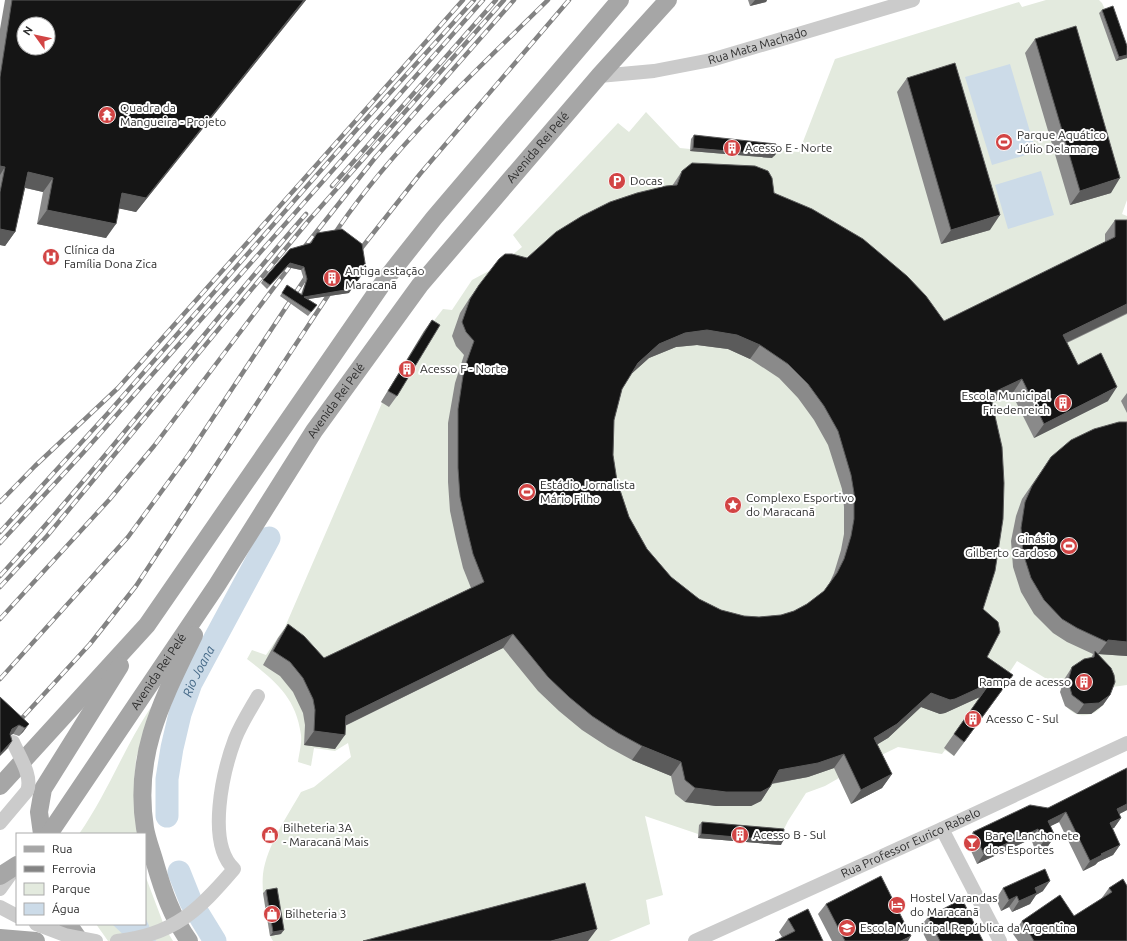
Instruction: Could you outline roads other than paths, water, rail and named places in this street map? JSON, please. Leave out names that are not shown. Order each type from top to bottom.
[{"type":"main road","points":[[42,833],[40,799],[47,781],[147,625],[316,379],[385,280],[434,218],[620,0]]},
{"type":"main road","name":"Avenida Rei Pelé","points":[[50,833],[217,585],[324,417],[420,285],[599,76],[668,0]]},
{"type":"main road","points":[[316,379],[324,417]]},
{"type":"main road","points":[[189,941],[165,897],[145,829],[143,790],[145,756],[153,725],[165,695],[217,585]]},
{"type":"main road","points":[[0,786],[147,625]]},
{"type":"main road","points":[[146,865],[160,879]]},
{"type":"main road","points":[[0,876],[16,866]]},
{"type":"main road","points":[[69,925],[80,941]]},
{"type":"main road","points":[[82,925],[90,941]]},
{"type":"main road","points":[[0,938],[36,941]]},
{"type":"street","name":"Rua Mata Machado","points":[[599,76],[654,71],[711,60],[913,0]]},
{"type":"street","points":[[118,941],[150,935],[181,921],[204,902],[234,869],[226,860],[221,844],[220,818],[222,789],[235,741],[258,696]]},
{"type":"street","points":[[0,823],[27,791],[29,786],[29,779],[13,742]]},
{"type":"street","name":"Rua Professor Eurico Rabelo","points":[[694,941],[942,829],[1127,743]]},
{"type":"street","points":[[942,829],[1000,941]]},
{"type":"street","points":[[0,889],[16,866]]},
{"type":"street","points":[[0,907],[16,915]]},
{"type":"street","points":[[39,925],[65,935],[96,941]]},
{"type":"water","points":[[1010,64],[1036,152],[992,165],[965,77]]},
{"type":"water","points":[[1041,171],[1054,215],[1008,229],[995,185]]},
{"type":"water","points":[[146,919],[156,941],[130,941],[113,925],[146,925]]},
{"type":"waterway","name":"Rio Joana","points":[[167,816],[167,779],[172,748],[180,714],[191,683],[269,538]]},
{"type":"waterway","name":"Rio Joana","points":[[179,872],[191,902],[215,941]]},
{"type":"railway","points":[[0,502],[35,466],[118,388],[463,0]]},
{"type":"railway","points":[[0,532],[109,412],[358,128],[474,0]]},
{"type":"railway","points":[[0,543],[83,453],[483,0]]},
{"type":"railway","points":[[332,186],[496,0]]},
{"type":"railway","points":[[0,587],[47,536],[310,219],[504,0]]},
{"type":"railway","points":[[0,619],[109,500],[154,446],[306,245],[375,158],[514,0]]},
{"type":"railway","points":[[331,239],[379,174],[433,114],[548,0]]},
{"type":"railway","points":[[356,255],[420,174],[569,0]]},
{"type":"railway","points":[[0,576],[40,532],[229,304],[306,214]]},
{"type":"railway","points":[[0,679],[128,537],[189,454],[310,271]]},
{"type":"railway","points":[[0,742],[90,644],[136,586],[333,288]]},
{"type":"place","name":"Quadra da Mangueira - Projeto","points":[[107,115]]},
{"type":"place","name":"Parque Aquático Júlio Delamare","points":[[1004,142]]},
{"type":"place","name":"Acesso E - Norte","points":[[732,148]]},
{"type":"place","name":"Docas","points":[[617,181]]},
{"type":"place","name":"Clínica da Família Dona Zica","points":[[51,257]]},
{"type":"place","name":"Antiga estação Maracanã","points":[[332,278]]},
{"type":"place","name":"Acesso F - Norte","points":[[407,369]]},
{"type":"place","name":"Escola Municipal Friedenreich","points":[[1063,403]]},
{"type":"place","name":"Estádio Jornalista Mário Filho","points":[[527,492]]},
{"type":"place","name":"Complexo Esportivo do Maracanã","points":[[733,505]]},
{"type":"place","name":"Ginásio Gilberto Cardoso","points":[[1069,546]]},
{"type":"place","name":"Rampa de acesso","points":[[1084,682]]},
{"type":"place","name":"Acesso C - Sul","points":[[973,719]]},
{"type":"place","name":"Bilheteria 3A - Maracanã Mais","points":[[270,835]]},
{"type":"place","name":"Acesso B - Sul","points":[[740,835]]},
{"type":"place","name":"Bar e Lanchonete dos Esportes","points":[[972,843]]},
{"type":"place","name":"Hostel Varandas do Maracanã","points":[[897,905]]},
{"type":"place","name":"Bilheteria 3","points":[[272,914]]},
{"type":"place","name":"Escola Municipal República da Argentina","points":[[847,928]]}]
